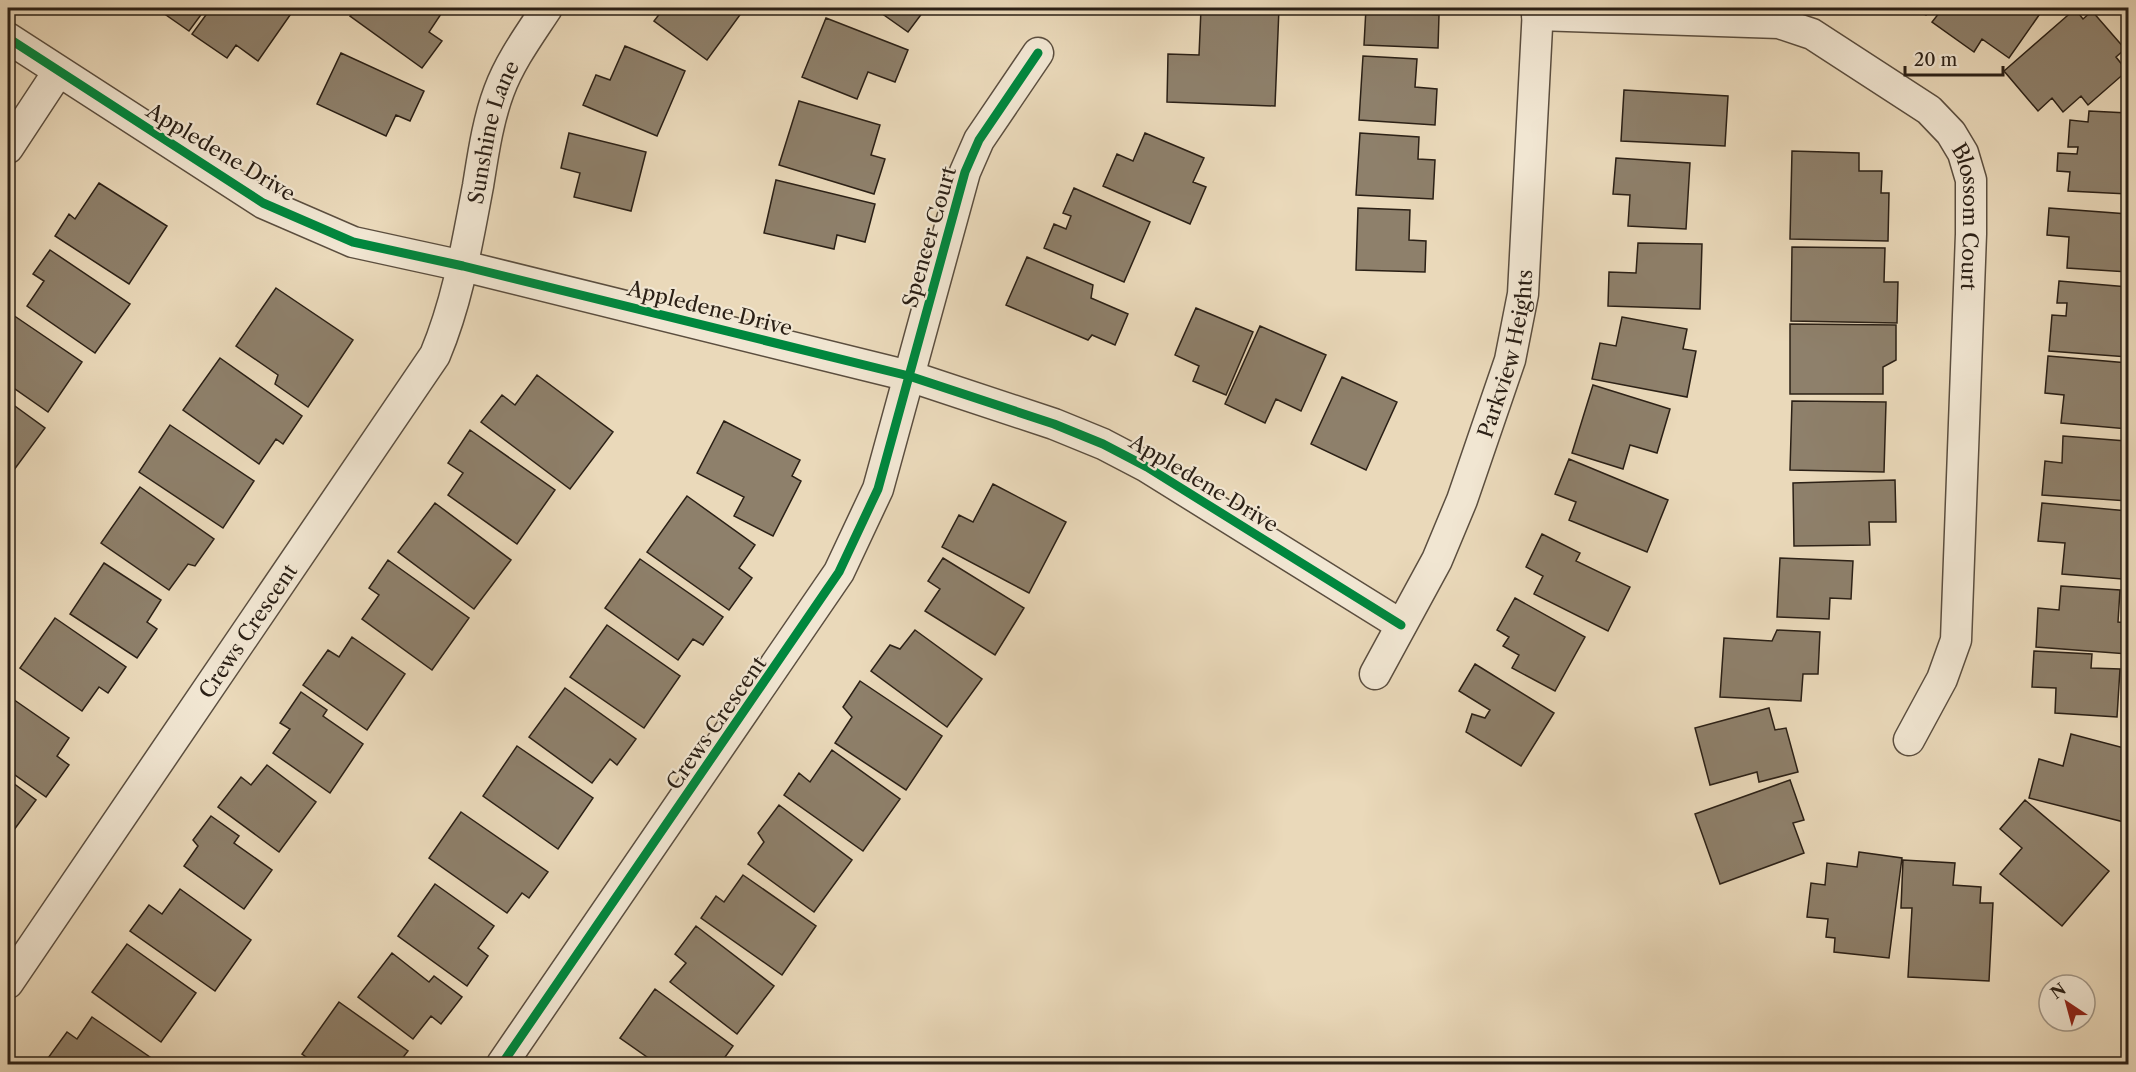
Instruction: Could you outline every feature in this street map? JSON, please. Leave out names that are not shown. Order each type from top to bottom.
[{"type":"street","name":"Sunshine Lane","points":[[464,266],[484,153],[499,91],[522,46],[547,8]]},
{"type":"street","name":"Parkview Heights","points":[[1375,674],[1437,560],[1462,500],[1510,360],[1525,272],[1538,11]]},
{"type":"street","name":"Blossom Court","points":[[1538,11],[1779,23],[1801,30],[1812,34],[1929,110],[1951,133],[1963,153],[1971,180],[1971,234],[1956,640],[1942,680],[1909,740]]},
{"type":"street","name":"Appledene Drive","points":[[8,38],[263,203],[353,242],[464,266],[909,376],[1054,424],[1103,444],[1146,467],[1401,625]]},
{"type":"street","name":"Spencer Court","points":[[909,376],[964,172],[979,140],[1038,53]]},
{"type":"street","points":[[8,148],[58,72]]},
{"type":"street","name":"Crews Crescent","points":[[8,983],[435,355],[452,314],[464,266]]},
{"type":"street","name":"Crews Crescent","points":[[502,1065],[839,572],[878,489],[909,376]]},
{"type":"building","points":[[156,8],[206,8],[189,31]]},
{"type":"building","points":[[211,8],[295,8],[258,61],[236,45],[227,58],[192,34]]},
{"type":"building","points":[[357,8],[445,8],[429,32],[442,41],[422,68],[350,16]]},
{"type":"building","points":[[664,8],[745,8],[707,60],[654,21]]},
{"type":"building","points":[[874,8],[926,8],[908,32]]},
{"type":"building","points":[[1279,8],[1275,106],[1167,102],[1168,54],[1199,55],[1201,9]]},
{"type":"building","points":[[1366,8],[1425,8],[1425,14],[1439,15],[1438,48],[1364,45]]},
{"type":"building","points":[[1914,8],[1931,8],[1926,15]]},
{"type":"building","points":[[1943,8],[2044,8],[2009,58],[1982,39],[1974,52],[1932,22]]},
{"type":"building","points":[[2075,9],[2083,19],[2092,11],[2125,49],[2116,57],[2127,71],[2088,105],[2081,96],[2063,112],[2052,98],[2038,111],[2004,71]]},
{"type":"building","points":[[826,18],[908,50],[895,82],[868,72],[857,99],[802,77]]},
{"type":"building","points":[[625,46],[685,71],[657,136],[583,105],[596,75],[610,80]]},
{"type":"building","points":[[341,53],[424,91],[410,121],[396,115],[386,136],[317,104]]},
{"type":"building","points":[[1363,56],[1417,59],[1415,87],[1437,89],[1435,125],[1359,120]]},
{"type":"building","points":[[1624,90],[1728,96],[1725,146],[1621,141]]},
{"type":"building","points":[[799,101],[880,125],[871,155],[885,159],[874,194],[779,165]]},
{"type":"building","points":[[2089,111],[2128,113],[2128,194],[2068,191],[2070,172],[2057,171],[2058,153],[2077,154],[2078,147],[2068,147],[2070,120],[2088,122]]},
{"type":"building","points":[[569,133],[646,152],[631,211],[574,197],[580,173],[561,168]]},
{"type":"building","points":[[1145,133],[1204,158],[1193,182],[1206,187],[1190,224],[1103,186],[1117,154],[1133,161]]},
{"type":"building","points":[[1360,133],[1419,137],[1418,159],[1435,160],[1433,199],[1356,195]]},
{"type":"building","points":[[1792,151],[1859,153],[1859,171],[1882,171],[1881,193],[1889,193],[1888,241],[1790,239]]},
{"type":"building","points":[[1616,158],[1690,163],[1686,229],[1628,226],[1630,195],[1613,194]]},
{"type":"building","points":[[776,180],[875,204],[865,242],[837,235],[834,249],[764,233]]},
{"type":"building","points":[[99,183],[167,226],[129,284],[55,236],[69,214],[75,219]]},
{"type":"building","points":[[1074,188],[1150,222],[1124,282],[1044,248],[1054,224],[1066,229],[1071,216],[1063,213]]},
{"type":"building","points":[[1358,208],[1410,210],[1409,240],[1426,241],[1425,272],[1356,270]]},
{"type":"building","points":[[2049,208],[2128,214],[2128,272],[2067,268],[2069,237],[2047,235]]},
{"type":"building","points":[[1638,243],[1702,244],[1700,309],[1608,306],[1609,272],[1636,273]]},
{"type":"building","points":[[1792,247],[1885,248],[1884,282],[1898,282],[1897,323],[1791,321]]},
{"type":"building","points":[[50,250],[130,304],[95,353],[27,306],[44,281],[33,274]]},
{"type":"building","points":[[1027,257],[1093,285],[1091,298],[1128,314],[1115,345],[1092,335],[1088,340],[1006,305]]},
{"type":"building","points":[[2059,281],[2128,287],[2128,357],[2049,351],[2052,315],[2066,316],[2067,303],[2057,303]]},
{"type":"building","points":[[276,288],[353,340],[308,407],[275,384],[278,375],[236,346]]},
{"type":"building","points":[[1196,308],[1253,332],[1226,395],[1193,381],[1199,366],[1175,355]]},
{"type":"building","points":[[13,315],[82,362],[48,412],[8,384],[8,322]]},
{"type":"building","points":[[1622,317],[1687,329],[1683,349],[1696,351],[1687,397],[1592,379],[1600,343],[1616,346]]},
{"type":"building","points":[[1790,324],[1896,325],[1896,360],[1883,367],[1883,394],[1790,394]]},
{"type":"building","points":[[1260,326],[1326,355],[1301,411],[1276,399],[1265,423],[1225,404]]},
{"type":"building","points":[[2048,356],[2128,363],[2128,429],[2061,423],[2064,395],[2045,393]]},
{"type":"building","points":[[220,358],[302,416],[283,444],[276,439],[259,464],[183,410]]},
{"type":"building","points":[[537,375],[613,432],[570,489],[481,422],[502,395],[515,405]]},
{"type":"building","points":[[1342,377],[1397,402],[1366,470],[1311,444]]},
{"type":"building","points":[[1593,385],[1670,409],[1657,453],[1630,445],[1623,469],[1572,453]]},
{"type":"building","points":[[8,401],[45,428],[8,478]]},
{"type":"building","points":[[1792,401],[1886,402],[1884,472],[1790,470]]},
{"type":"building","points":[[724,421],[800,460],[792,476],[801,481],[773,536],[734,516],[744,497],[697,473]]},
{"type":"building","points":[[170,425],[254,481],[223,528],[139,472]]},
{"type":"building","points":[[470,430],[555,490],[517,544],[448,495],[463,473],[448,463]]},
{"type":"building","points":[[2063,436],[2126,441],[2128,501],[2042,495],[2045,461],[2062,463]]},
{"type":"building","points":[[1569,459],[1668,500],[1647,552],[1569,520],[1576,502],[1555,494]]},
{"type":"building","points":[[1895,480],[1896,522],[1869,522],[1870,545],[1794,546],[1793,483]]},
{"type":"building","points":[[993,484],[1066,522],[1029,593],[942,547],[959,515],[973,522]]},
{"type":"building","points":[[140,487],[214,539],[195,566],[188,564],[169,590],[101,543]]},
{"type":"building","points":[[687,496],[755,545],[739,568],[752,578],[729,610],[647,552]]},
{"type":"building","points":[[435,503],[511,560],[474,609],[398,552]]},
{"type":"building","points":[[2042,503],[2128,511],[2128,546],[2125,546],[2122,579],[2062,574],[2065,543],[2038,541]]},
{"type":"building","points":[[1542,534],[1580,553],[1576,561],[1630,587],[1608,631],[1534,594],[1543,576],[1526,567]]},
{"type":"building","points":[[943,558],[1024,608],[995,655],[925,611],[940,589],[928,581]]},
{"type":"building","points":[[1780,558],[1853,561],[1851,599],[1830,598],[1829,619],[1777,617]]},
{"type":"building","points":[[640,559],[723,617],[703,645],[693,639],[678,660],[605,608]]},
{"type":"building","points":[[388,560],[469,618],[432,670],[362,619],[379,595],[369,588]]},
{"type":"building","points":[[104,563],[161,600],[147,622],[157,629],[137,658],[70,614]]},
{"type":"building","points":[[2061,586],[2120,590],[2118,622],[2128,623],[2128,654],[2036,647],[2038,608],[2059,610]]},
{"type":"building","points":[[1515,598],[1585,637],[1555,691],[1512,668],[1519,655],[1503,646],[1509,637],[1497,630]]},
{"type":"building","points":[[55,618],[126,667],[108,693],[99,687],[82,711],[20,668]]},
{"type":"building","points":[[607,625],[680,676],[644,728],[570,677]]},
{"type":"building","points":[[915,630],[982,679],[947,727],[871,671],[890,645],[900,649]]},
{"type":"building","points":[[1777,630],[1820,632],[1818,674],[1803,674],[1801,701],[1720,697],[1724,638],[1772,641]]},
{"type":"building","points":[[352,637],[405,674],[367,730],[303,685],[328,650],[339,657]]},
{"type":"building","points":[[2034,651],[2092,654],[2091,668],[2120,669],[2117,717],[2055,713],[2056,688],[2032,687]]},
{"type":"building","points":[[1475,664],[1554,713],[1521,766],[1466,732],[1472,714],[1485,718],[1490,710],[1459,691]]},
{"type":"building","points":[[860,681],[942,736],[906,790],[835,743],[852,717],[843,707]]},
{"type":"building","points":[[565,688],[636,739],[617,765],[610,759],[592,783],[529,737]]},
{"type":"building","points":[[301,692],[327,710],[323,716],[363,744],[330,793],[273,753],[290,729],[280,723]]},
{"type":"building","points":[[10,697],[69,738],[57,756],[69,765],[46,797],[8,770],[8,701]]},
{"type":"building","points":[[1769,708],[1775,730],[1786,728],[1798,772],[1759,782],[1757,772],[1710,785],[1695,728]]},
{"type":"building","points":[[2071,734],[2128,749],[2128,806],[2124,822],[2029,798],[2039,759],[2063,766]]},
{"type":"building","points":[[517,746],[593,798],[558,849],[483,796]]},
{"type":"building","points":[[832,750],[900,799],[863,851],[784,795],[799,773],[810,782]]},
{"type":"building","points":[[267,765],[316,802],[279,852],[218,807],[241,777],[251,785]]},
{"type":"building","points":[[9,780],[36,800],[11,834],[8,832]]},
{"type":"building","points":[[1790,780],[1804,820],[1793,823],[1804,853],[1720,884],[1695,814]]},
{"type":"building","points":[[2025,800],[2109,871],[2062,926],[2000,874],[2022,848],[2000,829]]},
{"type":"building","points":[[779,805],[852,860],[814,912],[748,864],[764,842],[758,833]]},
{"type":"building","points":[[461,812],[548,872],[529,898],[522,893],[507,913],[429,858]]},
{"type":"building","points":[[211,816],[239,836],[234,843],[272,870],[244,909],[184,866],[198,846],[193,840]]},
{"type":"building","points":[[1859,852],[1902,858],[1889,958],[1834,952],[1835,938],[1826,937],[1828,919],[1807,917],[1811,883],[1825,885],[1827,863],[1857,867]]},
{"type":"building","points":[[1903,860],[1955,863],[1953,885],[1981,887],[1980,903],[1993,903],[1989,981],[1908,977],[1912,908],[1901,908]]},
{"type":"building","points":[[743,875],[816,926],[782,975],[701,918],[716,896],[724,902]]},
{"type":"building","points":[[435,884],[494,926],[478,948],[488,956],[467,986],[398,936]]},
{"type":"building","points":[[180,889],[251,940],[215,991],[130,931],[149,905],[162,914]]},
{"type":"building","points":[[696,926],[774,986],[737,1034],[670,982],[686,963],[675,954]]},
{"type":"building","points":[[127,944],[196,993],[161,1042],[92,992]]},
{"type":"building","points":[[392,953],[429,982],[434,976],[462,997],[441,1024],[431,1016],[413,1039],[358,997]]},
{"type":"building","points":[[655,989],[733,1046],[720,1064],[657,1064],[620,1038]]},
{"type":"building","points":[[339,1002],[408,1051],[398,1064],[316,1064],[302,1054]]},
{"type":"building","points":[[92,1017],[160,1064],[56,1064],[48,1058],[67,1032],[77,1039]]},
{"type":"cycle path","points":[[8,38],[263,203],[353,242],[463,266],[909,376],[1054,424],[1103,444],[1147,467],[1401,625]]},
{"type":"cycle path","points":[[502,1064],[839,572],[878,489],[965,172],[979,140],[1038,53]]}]
